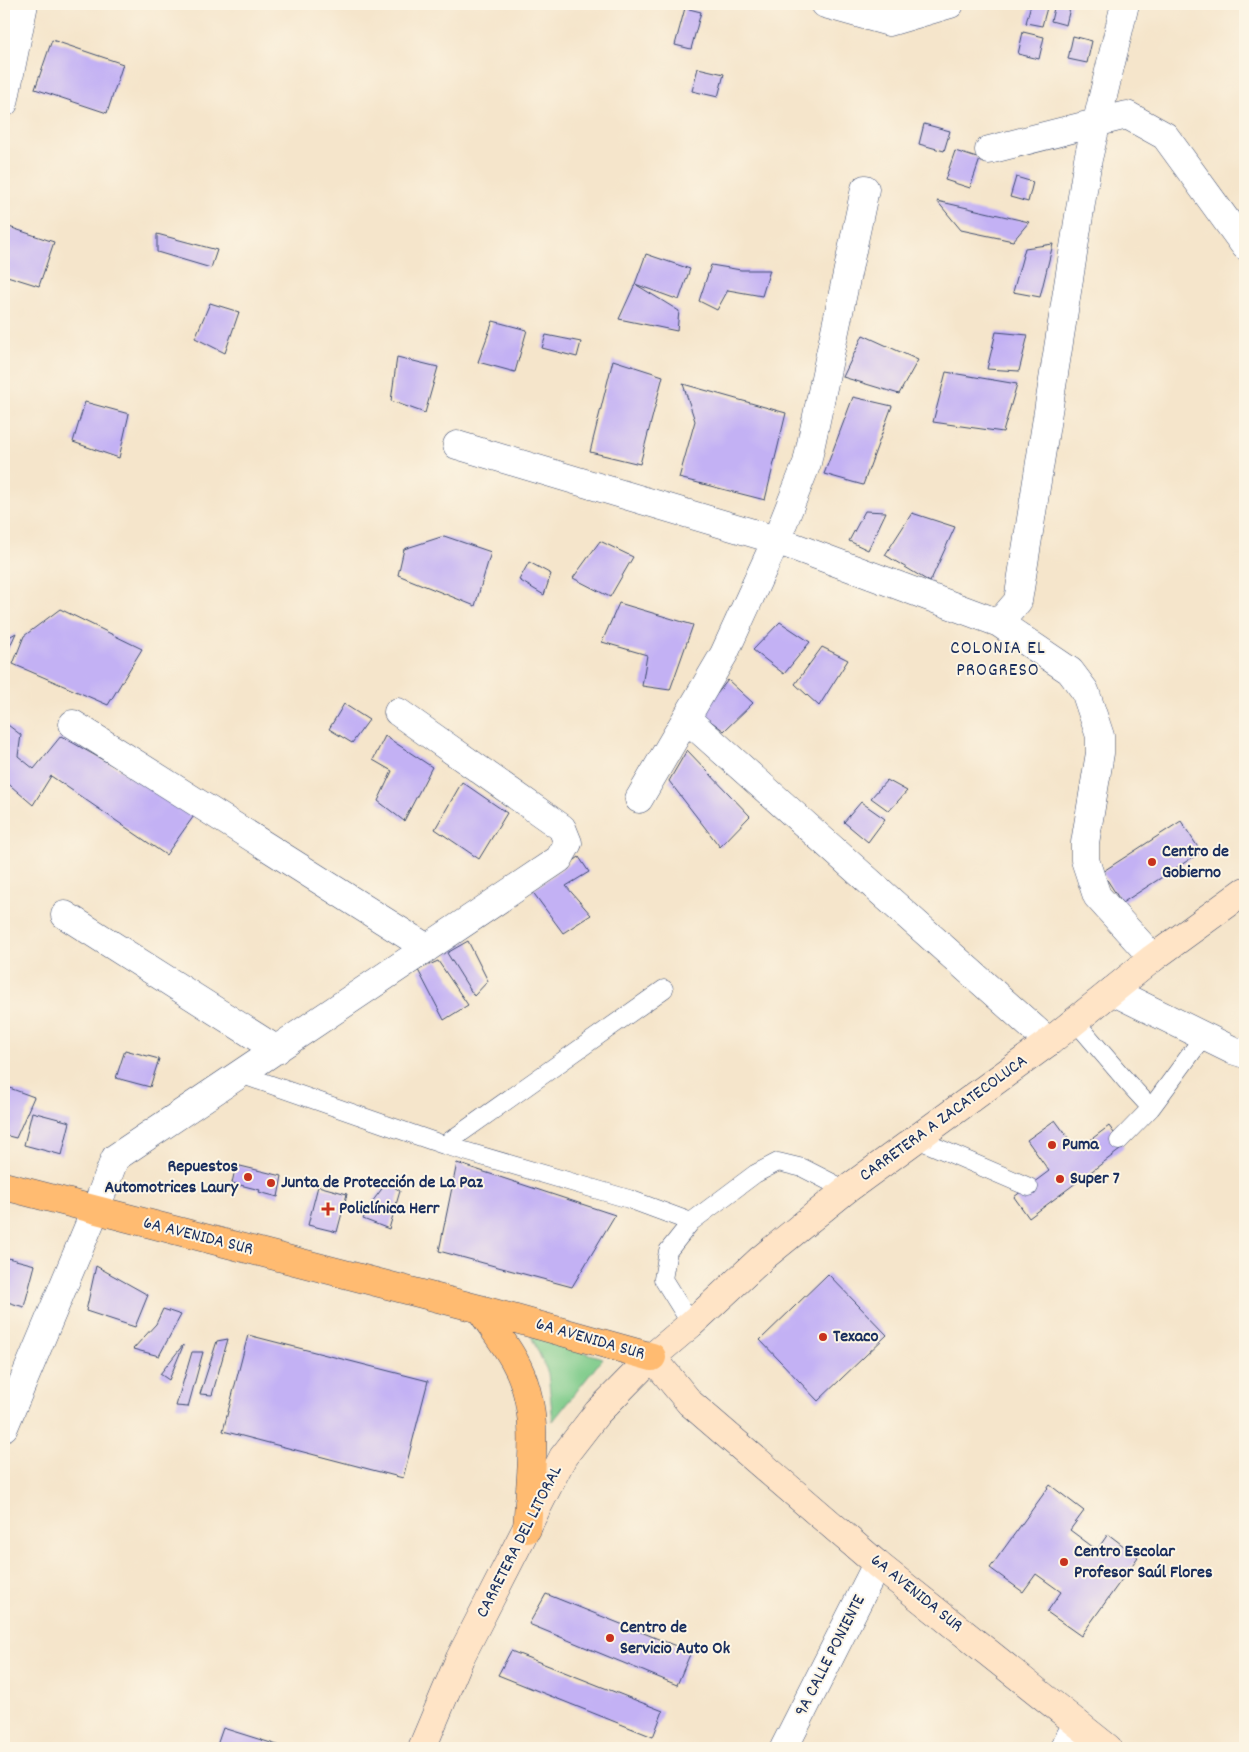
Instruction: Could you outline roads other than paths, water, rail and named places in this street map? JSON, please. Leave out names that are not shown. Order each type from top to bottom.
[{"type":"main road","name":"CARRETERA A ZACATECOLUCA","points":[[652,1357],[691,1324],[761,1259],[846,1190],[1049,1042],[1153,958],[1245,891]]},
{"type":"main road","name":"6A AVENIDA SUR","points":[[4,1186],[480,1309],[652,1357],[690,1403],[877,1564],[1108,1748]]},
{"type":"main road","points":[[480,1309],[514,1361],[526,1390],[532,1435],[527,1529]]},
{"type":"main road","name":"CARRETERA DEL LITORAL","points":[[422,1748],[460,1658],[563,1457],[597,1413],[652,1357]]},
{"type":"street","points":[[4,103],[24,4]]},
{"type":"street","points":[[825,4],[889,22],[950,4]]},
{"type":"street","points":[[999,623],[1018,600],[1088,159],[1125,4]]},
{"type":"street","points":[[989,150],[1127,115],[1165,136],[1245,246]]},
{"type":"street","points":[[639,799],[724,654],[776,540],[807,463],[865,189]]},
{"type":"street","points":[[457,445],[776,540],[999,623],[1070,671],[1085,691],[1100,736],[1100,753],[1085,843],[1086,860],[1097,896],[1153,958]]},
{"type":"street","points":[[4,1427],[95,1211],[115,1158],[559,859],[568,843],[562,828],[398,712]]},
{"type":"street","points":[[687,719],[1049,1042]]},
{"type":"street","points":[[73,724],[427,948]]},
{"type":"street","points":[[65,915],[277,1050]]},
{"type":"street","points":[[1112,991],[1232,1050],[1245,1054]]},
{"type":"street","name":"9A CALLE PONIENTE","points":[[784,1748],[877,1564]]},
{"type":"street","points":[[1064,1748],[1077,1724]]},
{"type":"lane","points":[[444,1145],[664,989]]},
{"type":"lane","points":[[1075,1021],[1151,1108]]},
{"type":"lane","points":[[1119,1141],[1151,1108],[1204,1036]]},
{"type":"lane","points":[[240,1074],[444,1145],[629,1199],[691,1222]]},
{"type":"lane","points":[[917,1139],[1029,1187]]},
{"type":"lane","points":[[691,1324],[662,1279],[668,1251],[691,1222],[755,1174],[778,1162],[803,1168],[846,1190]]},
{"type":"place","name":"Centro de Gobierno","points":[[1152,862]]},
{"type":"place","name":"Puma","points":[[1052,1145]]},
{"type":"place","name":"Repuestos Automotrices Laury","points":[[248,1177]]},
{"type":"place","name":"Super 7","points":[[1060,1179]]},
{"type":"place","name":"Junta de Protección de La Paz","points":[[271,1183]]},
{"type":"place","name":"Policlínica Herr","points":[[328,1209]]},
{"type":"place","name":"Texaco","points":[[823,1337]]},
{"type":"place","name":"Centro Escolar Profesor Saúl Flores","points":[[1064,1562]]},
{"type":"place","name":"Centro de Servicio Auto Ok","points":[[610,1638]]},
{"type":"district","name":"COLONIA EL PROGRESO","points":[[998,660]]}]
